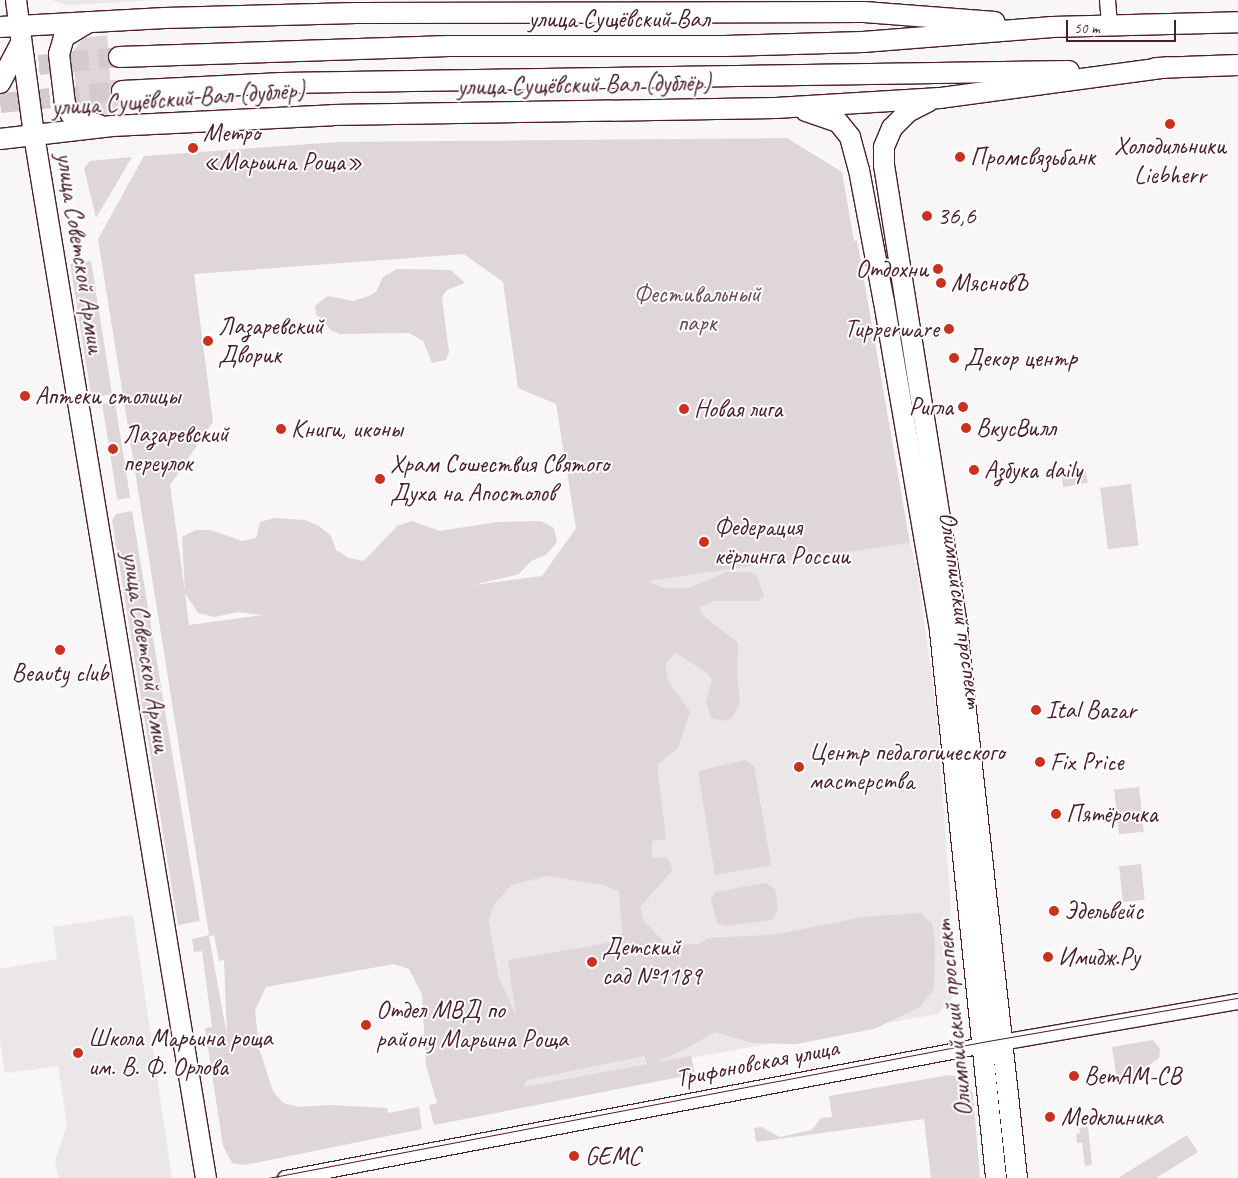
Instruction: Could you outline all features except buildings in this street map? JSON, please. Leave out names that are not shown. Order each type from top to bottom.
[{"type":"main road","name":"улица Советской Армии","points":[[16,0],[13,32],[27,83],[206,1178]]},
{"type":"main road","points":[[0,82],[13,32],[90,21],[356,13],[864,12],[1052,27]]},
{"type":"main road","points":[[90,21],[72,30],[60,46],[66,104],[75,119],[112,126]]},
{"type":"main road","name":"улица Сущёвский Вал","points":[[119,57],[420,46],[863,42],[1052,27],[1238,22]]},
{"type":"main road","points":[[122,91],[292,82],[734,78],[1238,65]]},
{"type":"main road","name":"улица Сущёвский Вал (дублёр)","points":[[0,139],[112,126],[333,115],[776,108],[940,98],[1168,67]]},
{"type":"main road","name":"Олимпийский проспект","points":[[940,98],[918,105],[899,119],[884,147],[884,165],[957,628],[1017,1178]]},
{"type":"main road","name":"Олимпийский проспект","points":[[776,108],[816,113],[838,122],[850,137],[859,170],[940,631],[996,1178]]},
{"type":"street","points":[[439,0],[454,10],[475,14]]},
{"type":"street","points":[[1107,0],[1109,25]]},
{"type":"street","name":"Трифоновская улица","points":[[285,1178],[982,1045],[1238,1001]]},
{"type":"shaded area","points":[[51,0],[154,0],[68,5]]},
{"type":"shaded area","name":"Центр педагогического мастерства","points":[[910,543],[917,569],[936,708],[957,992],[938,1014],[518,1088],[481,871],[632,583]]},
{"type":"shaded area","name":"Школа Марьина роща им. В. Ф. Орлова","points":[[133,915],[172,1178],[58,1178],[55,1161],[67,1125],[58,1066],[5,1073],[0,1041],[0,969],[57,959],[53,927]]},
{"type":"green space","points":[[107,35],[110,80],[121,80],[123,113],[97,115],[85,111],[78,102],[72,52],[84,38]]},
{"type":"green space","name":"Фестивальный парк","points":[[787,138],[842,172],[854,241],[857,240],[910,543],[648,581],[664,588],[688,588],[727,572],[750,572],[757,576],[764,597],[758,601],[713,601],[700,607],[701,614],[738,643],[737,674],[740,703],[733,717],[726,721],[711,718],[706,703],[712,680],[707,673],[676,653],[665,664],[668,680],[690,712],[678,748],[657,765],[666,839],[652,841],[652,858],[667,857],[673,870],[640,907],[644,921],[665,943],[681,945],[699,944],[707,938],[772,935],[863,917],[921,913],[932,924],[935,941],[934,989],[920,1007],[874,1029],[796,1044],[752,1043],[715,1032],[685,1049],[656,1062],[691,1056],[695,1074],[434,1125],[429,1105],[437,1103],[426,1066],[422,994],[409,969],[394,964],[266,987],[255,1010],[259,1048],[273,1091],[283,1103],[299,1107],[328,1105],[387,1108],[388,1113],[419,1107],[422,1129],[245,1165],[232,1163],[223,1146],[205,1028],[212,1027],[202,951],[194,952],[192,939],[209,935],[98,239],[144,156],[338,142]],"holes":[[[464,254],[503,282],[518,388],[556,404],[576,528],[542,576],[473,585],[519,574],[531,561],[546,555],[557,542],[554,528],[541,521],[497,522],[440,531],[412,521],[397,526],[364,561],[349,558],[336,550],[331,536],[319,526],[305,520],[274,518],[260,522],[256,538],[242,541],[211,530],[196,530],[182,537],[185,592],[170,485],[213,422],[194,274]],[[185,593],[198,613],[215,617],[238,612],[263,615],[189,625]],[[547,876],[604,885],[619,891],[622,932],[619,941],[508,960],[516,1015],[499,978],[489,920],[494,905],[511,885]],[[214,935],[219,961],[224,960],[227,1036],[209,936]],[[644,1056],[647,1064],[524,1087],[527,1080]]]},
{"type":"green space","points":[[132,157],[96,218],[84,168],[90,161]]},
{"type":"green space","points":[[91,261],[112,394],[91,398],[70,264]]},
{"type":"green space","points":[[397,269],[451,270],[465,283],[447,290],[442,297],[449,352],[446,360],[432,363],[423,341],[409,333],[340,334],[332,331],[316,314],[315,306],[328,296],[353,301],[369,296],[376,292],[383,277]]},
{"type":"green space","points":[[115,402],[130,498],[117,500],[102,404]]},
{"type":"green space","points":[[1086,472],[1088,483],[1063,487],[1061,476]]},
{"type":"green space","points":[[1131,484],[1139,546],[1108,549],[1100,488]]},
{"type":"green space","points":[[132,511],[200,921],[178,925],[112,520],[116,514]]},
{"type":"green space","points":[[745,760],[754,766],[771,865],[715,875],[698,771]]},
{"type":"green space","points":[[1139,787],[1144,832],[1119,834],[1114,790]]},
{"type":"green space","points":[[1141,864],[1145,900],[1123,902],[1119,866]]},
{"type":"green space","points":[[766,883],[775,889],[778,909],[772,920],[725,926],[717,923],[711,899],[715,892]]},
{"type":"green space","points":[[1153,1040],[1160,1049],[1159,1058],[1118,1087],[1112,1047]]},
{"type":"green space","points":[[949,1075],[961,1077],[973,1093],[980,1178],[931,1178],[924,1119],[756,1142],[754,1128],[761,1127],[780,1137],[812,1130],[821,1118],[832,1117],[829,1096]]},
{"type":"green space","points":[[1088,1127],[1092,1165],[1085,1166],[1082,1143],[1077,1143],[1076,1134],[1080,1133],[1079,1128]]},
{"type":"green space","points":[[1187,1135],[1198,1152],[1156,1178],[1118,1178]]},
{"type":"tunnel","points":[[9,68],[119,57]]},
{"type":"tunnel","points":[[0,103],[122,91]]},
{"type":"tram line","points":[[268,1178],[982,1042],[1238,998]]},
{"type":"place","name":"Холодильники Liebherr","points":[[1170,124]]},
{"type":"place","name":"Метро «Марьина Роща»","points":[[193,148]]},
{"type":"place","name":"Промсвязьбанк","points":[[960,157]]},
{"type":"place","name":"36,6","points":[[927,216]]},
{"type":"place","name":"Отдохни","points":[[938,269]]},
{"type":"place","name":"МясновЪ","points":[[941,283]]},
{"type":"place","name":"Tupperware","points":[[949,329]]},
{"type":"place","name":"Лазаревский Дворик","points":[[208,341]]},
{"type":"place","name":"Декор центр","points":[[954,358]]},
{"type":"place","name":"Аптеки столицы","points":[[25,396]]},
{"type":"place","name":"Ригла","points":[[963,407]]},
{"type":"place","name":"Новая лига","points":[[684,409]]},
{"type":"place","name":"ВкусВилл","points":[[966,428]]},
{"type":"place","name":"Книги, иконы","points":[[281,429]]},
{"type":"place","name":"Лазаревский переулок","points":[[113,449]]},
{"type":"place","name":"Азбука daily","points":[[974,470]]},
{"type":"place","name":"Храм Сошествия Святого Духа на Апостолов","points":[[380,479]]},
{"type":"place","name":"Федерация кёрлинга России","points":[[704,542]]},
{"type":"place","name":"Beauty club","points":[[60,650]]},
{"type":"place","name":"Ital Bazar","points":[[1036,710]]},
{"type":"place","name":"Fix Price","points":[[1040,762]]},
{"type":"place","name":"Центр педагогического мастерства","points":[[799,767]]},
{"type":"place","name":"Пятёрочка","points":[[1056,814]]},
{"type":"place","name":"Эдельвейс","points":[[1054,911]]},
{"type":"place","name":"Имидж.Ру","points":[[1048,957]]},
{"type":"place","name":"Детский сад №1189","points":[[592,962]]},
{"type":"place","name":"Отдел МВД по району Марьина Роща","points":[[366,1025]]},
{"type":"place","name":"Школа Марьина роща им. В. Ф. Орлова","points":[[78,1053]]},
{"type":"place","name":"ВетАМ-СВ","points":[[1074,1076]]},
{"type":"place","name":"Медклиника","points":[[1050,1117]]},
{"type":"place","name":"GEMC","points":[[574,1156]]}]
